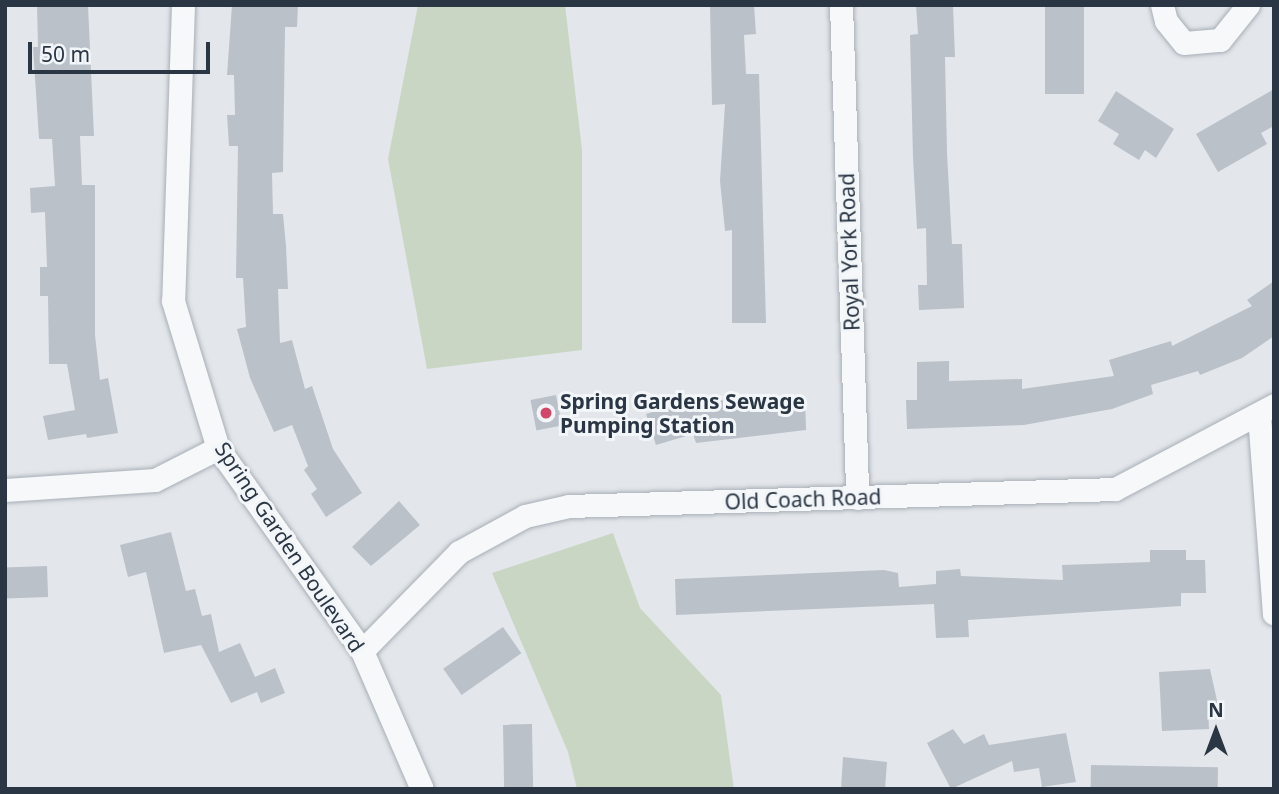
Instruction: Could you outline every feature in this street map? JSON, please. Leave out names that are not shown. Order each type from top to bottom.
[{"type":"street","name":"Spring Garden Boulevard","points":[[183,5],[173,301],[218,448],[362,651],[422,789]]},
{"type":"street","name":"Royal York Road","points":[[841,5],[857,498]]},
{"type":"street","points":[[1162,5],[1166,21],[1184,43],[1220,40],[1248,5]]},
{"type":"street","points":[[1266,410],[1274,613]]},
{"type":"street","name":"Old Coach Road","points":[[362,651],[459,552],[525,516],[569,506],[1115,489],[1266,410]]},
{"type":"street","points":[[5,490],[155,480],[218,448]]},
{"type":"green space","points":[[418,5],[565,5],[582,150],[582,350],[427,369],[388,159]]},
{"type":"green space","points":[[613,533],[640,608],[721,695],[734,789],[577,789],[568,752],[492,573]]},
{"type":"building","points":[[37,5],[88,5],[94,136],[80,136],[82,185],[95,185],[95,335],[100,380],[108,378],[118,433],[87,438],[86,434],[48,440],[43,416],[75,410],[67,364],[49,364],[48,296],[40,296],[40,267],[47,267],[45,212],[31,213],[30,188],[55,186],[52,139],[39,139],[33,47],[38,47]]},
{"type":"building","points":[[232,5],[298,5],[297,27],[285,27],[283,172],[272,173],[273,214],[283,214],[286,246],[288,289],[278,289],[280,343],[292,340],[305,389],[312,386],[333,449],[362,493],[326,517],[311,494],[317,489],[304,470],[308,466],[292,425],[274,432],[250,378],[237,329],[246,327],[243,278],[236,278],[238,146],[229,146],[227,115],[235,115],[234,75],[227,75]]},
{"type":"building","points":[[754,5],[756,34],[744,35],[746,74],[759,74],[766,323],[732,323],[732,230],[725,231],[720,181],[725,104],[712,105],[710,6]]},
{"type":"building","points":[[916,5],[953,5],[955,57],[945,57],[947,153],[952,244],[962,244],[964,308],[919,310],[918,285],[927,285],[926,228],[917,229],[913,158],[910,35],[918,34]]},
{"type":"building","points":[[1045,5],[1084,5],[1084,94],[1045,94]]},
{"type":"building","points":[[1274,89],[1274,126],[1261,133],[1267,144],[1218,172],[1196,134]]},
{"type":"building","points":[[1116,91],[1174,129],[1156,158],[1145,150],[1139,160],[1113,144],[1119,134],[1098,121]]},
{"type":"building","points":[[1274,281],[1274,336],[1242,358],[1200,375],[1198,371],[1151,385],[1153,394],[1112,409],[1024,425],[907,429],[906,400],[917,400],[917,362],[949,361],[949,381],[1022,379],[1022,389],[1114,376],[1109,360],[1171,341],[1172,346],[1252,306],[1247,300]]},
{"type":"building","name":"Spring Gardens Sewage Pumping Station","points":[[556,395],[562,425],[536,430],[530,400]]},
{"type":"building","points":[[706,395],[708,401],[805,397],[806,430],[696,443],[693,434],[656,445],[646,414]]},
{"type":"building","points":[[399,501],[420,525],[371,566],[352,547]]},
{"type":"building","points":[[171,532],[186,591],[195,589],[202,616],[211,614],[219,652],[240,643],[255,677],[275,668],[285,693],[261,703],[257,692],[231,703],[201,645],[164,653],[146,572],[128,577],[120,545]]},
{"type":"building","points":[[1150,550],[1186,550],[1186,560],[1205,560],[1206,593],[1181,593],[1181,606],[968,620],[969,637],[936,638],[934,604],[676,615],[675,579],[884,570],[898,573],[899,587],[936,584],[936,571],[960,569],[961,576],[1063,580],[1062,565],[1150,562]]},
{"type":"building","points":[[47,566],[48,597],[6,598],[5,567]]},
{"type":"building","points":[[503,627],[521,653],[462,695],[443,669]]},
{"type":"building","points":[[1210,669],[1218,705],[1208,705],[1209,729],[1162,731],[1159,672]]},
{"type":"building","points":[[532,724],[533,789],[504,789],[503,725]]},
{"type":"building","points":[[953,729],[964,744],[984,734],[989,745],[1066,733],[1076,782],[1042,787],[1039,768],[1014,772],[1012,761],[951,789],[927,743]]},
{"type":"building","points":[[843,757],[887,762],[885,789],[841,789]]},
{"type":"building","points":[[1091,765],[1218,767],[1218,789],[1091,789]]},
{"type":"place","name":"Spring Gardens Sewage Pumping Station","points":[[546,413]]}]
